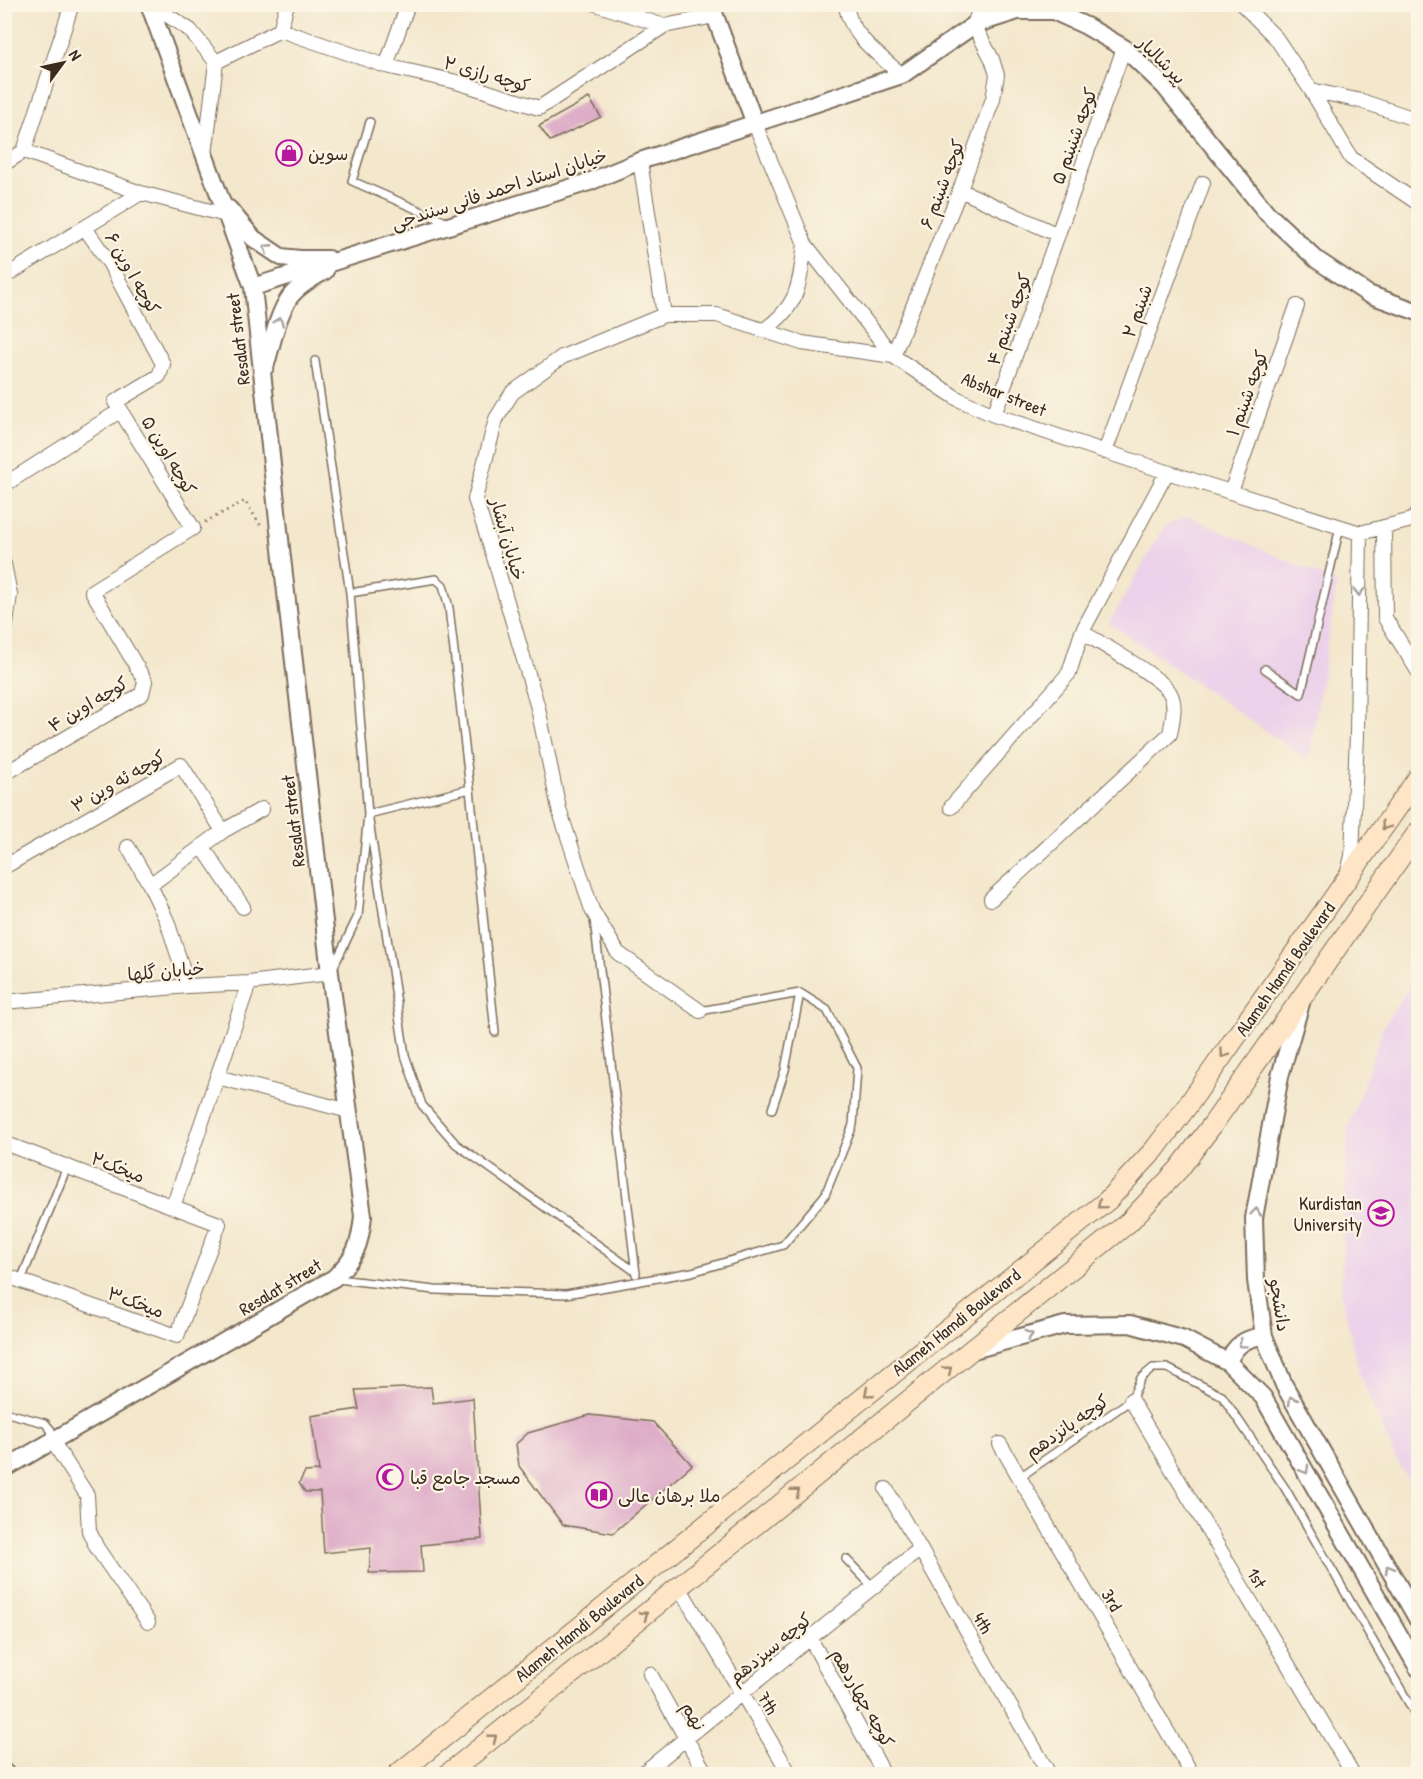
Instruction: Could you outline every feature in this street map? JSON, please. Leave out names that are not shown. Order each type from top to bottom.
[{"type":"main road","name":"Alameh Hamdi Boulevard","points":[[398,1774],[1108,1200],[1155,1149],[1188,1106],[1419,778]]},
{"type":"main road","name":"Alameh Hamdi Boulevard","points":[[448,1774],[1129,1222],[1179,1169],[1419,832]]},
{"type":"street","points":[[4,164],[24,151],[72,4]]},
{"type":"street","points":[[150,4],[190,30],[216,62],[205,157]]},
{"type":"street","name":"Resalat street","points":[[4,1475],[12,1466],[334,1278],[351,1261],[361,1239],[363,1215],[330,973],[253,287],[150,4]]},
{"type":"street","points":[[216,62],[280,30],[287,4]]},
{"type":"street","points":[[386,66],[408,4]]},
{"type":"street","points":[[596,4],[664,26],[714,10]]},
{"type":"street","points":[[846,4],[847,16],[864,41],[902,75]]},
{"type":"street","points":[[974,25],[981,4]]},
{"type":"street","points":[[1242,4],[1276,38],[1311,90],[1351,158],[1419,203]]},
{"type":"street","name":"پیرشالیار","points":[[755,124],[902,75],[974,25],[1018,8],[1053,11],[1086,26],[1124,48],[1164,86],[1267,213],[1317,260],[1368,294],[1419,312]]},
{"type":"street","name":"Abshar street","points":[[714,10],[755,124],[805,244],[893,356],[958,399],[994,415],[1360,533]]},
{"type":"street","name":"کوچه شبنم ۶","points":[[893,356],[960,190],[993,99],[997,75],[992,59],[974,25]]},
{"type":"street","name":"کوچه رازی ۲","points":[[280,30],[386,66],[457,82],[539,108],[664,26]]},
{"type":"street","name":"کوچه شنبنم ۵","points":[[1058,235],[1124,48]]},
{"type":"street","points":[[1311,90],[1361,101],[1419,120]]},
{"type":"street","name":"خیابان استاد احمد فانی سنندجی","points":[[253,287],[589,182],[640,161],[755,124]]},
{"type":"street","points":[[24,151],[141,193],[226,215]]},
{"type":"street","points":[[640,161],[664,315]]},
{"type":"street","name":"شبنم ۲","points":[[1105,452],[1203,183]]},
{"type":"street","points":[[960,190],[1058,235]]},
{"type":"street","points":[[85,228],[141,193]]},
{"type":"street","points":[[220,197],[253,238],[281,256],[300,259],[344,259]]},
{"type":"street","name":"کوچه ا وین ۶","points":[[4,277],[85,228],[110,264],[163,364],[159,376],[4,485]]},
{"type":"street","name":"کوچه شبنم ۴","points":[[994,415],[1058,235]]},
{"type":"street","points":[[764,330],[779,320],[789,309],[799,284],[805,244]]},
{"type":"street","points":[[262,377],[279,321],[289,298],[313,278],[344,259]]},
{"type":"street","name":"کوچه شبنم ۱","points":[[1231,492],[1297,306]]},
{"type":"street","name":"خیابان آبشار","points":[[700,1011],[618,953],[592,910],[559,809],[538,708],[475,499],[496,419],[512,393],[562,357],[664,315],[717,315],[802,343],[893,356]]},
{"type":"street","name":"کوچه اوین ۵","points":[[118,406],[193,528]]},
{"type":"street","points":[[951,807],[1069,673],[1082,632],[1167,472]]},
{"type":"street","points":[[1344,885],[1352,856],[1357,734],[1360,533],[1412,520],[1419,514]]},
{"type":"street","points":[[1384,527],[1385,618],[1419,671]]},
{"type":"street","name":"کوچه اوین ۴","points":[[4,774],[142,694],[145,681],[92,591],[193,528]]},
{"type":"street","points":[[4,564],[10,594],[4,639]]},
{"type":"street","points":[[991,899],[1170,734],[1175,708],[1170,693],[1155,678],[1082,632]]},
{"type":"street","name":"کوچه ئه وین ۳","points":[[4,867],[181,765],[223,831]]},
{"type":"street","points":[[150,885],[223,831],[262,809]]},
{"type":"street","points":[[201,846],[243,907]]},
{"type":"street","points":[[128,847],[167,921],[188,987]]},
{"type":"street","name":"خیابان گلها","points":[[4,1002],[249,983],[330,973]]},
{"type":"street","points":[[173,1207],[249,983]]},
{"type":"street","name":"دانشجو","points":[[1302,998],[1280,1076],[1254,1218],[1256,1280],[1264,1336],[1284,1385],[1419,1620]]},
{"type":"street","points":[[217,1077],[349,1111]]},
{"type":"street","name":"میخک۲","points":[[4,1143],[219,1224]]},
{"type":"street","name":"میخک۳","points":[[4,1275],[177,1336],[219,1224]]},
{"type":"street","points":[[972,1351],[1065,1325],[1130,1324],[1184,1339],[1228,1362],[1263,1397],[1419,1668]]},
{"type":"street","points":[[1228,1362],[1233,1351],[1241,1342],[1252,1337],[1264,1336]]},
{"type":"street","name":"1st","points":[[1131,1400],[1353,1774]]},
{"type":"street","points":[[53,1442],[87,1495],[89,1531],[97,1548],[148,1622]]},
{"type":"street","name":"3rd","points":[[1000,1444],[1192,1774]]},
{"type":"street","name":"4th","points":[[886,1489],[1048,1774]]},
{"type":"street","name":"کوچه سیزدهم","points":[[642,1774],[920,1549]]},
{"type":"street","name":"7th","points":[[679,1587],[790,1774]]},
{"type":"street","name":"کوچه چهاردهم","points":[[810,1638],[884,1774]]},
{"type":"street","name":"نهم","points":[[650,1674],[706,1774]]},
{"type":"lane","points":[[370,122],[352,181],[453,225]]},
{"type":"lane","points":[[315,361],[350,593],[368,814],[403,1045],[422,1105],[456,1144],[636,1272]]},
{"type":"lane","points":[[1265,669],[1301,694],[1340,527]]},
{"type":"lane","points":[[350,593],[436,579],[443,585],[449,608],[495,1032]]},
{"type":"lane","points":[[368,814],[470,789]]},
{"type":"lane","points":[[330,973],[358,916],[368,814]]},
{"type":"lane","points":[[592,910],[637,1283]]},
{"type":"lane","points":[[772,1109],[785,1070],[800,993]]},
{"type":"lane","points":[[334,1278],[435,1290],[566,1294],[692,1272],[783,1245],[825,1195],[853,1125],[856,1068],[827,1010],[800,993],[700,1011]]},
{"type":"lane","points":[[21,1281],[67,1167]]},
{"type":"lane","points":[[1131,1400],[1141,1378],[1153,1368],[1167,1368],[1222,1396],[1285,1488],[1419,1719]]},
{"type":"lane","name":"کوچه پانزدهم","points":[[1020,1477],[1131,1400]]},
{"type":"lane","points":[[4,1412],[45,1424],[51,1431],[53,1442]]},
{"type":"lane","points":[[846,1559],[873,1587]]},
{"type":"path","points":[[193,528],[245,501],[264,530]]},
{"type":"shaded area","points":[[1188,516],[1337,583],[1309,761],[1109,623],[1165,526]]},
{"type":"shaded area","name":"Kurdistan University","points":[[1418,973],[1418,1497],[1395,1457],[1360,1376],[1341,1294],[1347,1132],[1383,1027]]},
{"type":"building","points":[[589,98],[601,117],[550,141],[539,126]]},
{"type":"building","name":"مسجد جامع قبا","points":[[431,1387],[433,1403],[473,1398],[482,1539],[421,1545],[423,1572],[369,1573],[371,1548],[324,1553],[320,1492],[305,1492],[299,1483],[305,1472],[319,1471],[311,1416],[359,1409],[355,1390]]},
{"type":"building","name":"ملا برهان عالی","points":[[590,1415],[653,1422],[692,1465],[613,1533],[563,1525],[519,1466],[516,1444],[528,1433]]},
{"type":"place","name":"سوین","points":[[289,153]]},
{"type":"place","name":"Kurdistan University","points":[[1381,1213]]},
{"type":"place","name":"مسجد جامع قبا","points":[[390,1477]]},
{"type":"place","name":"ملا برهان عالی","points":[[599,1495]]}]
